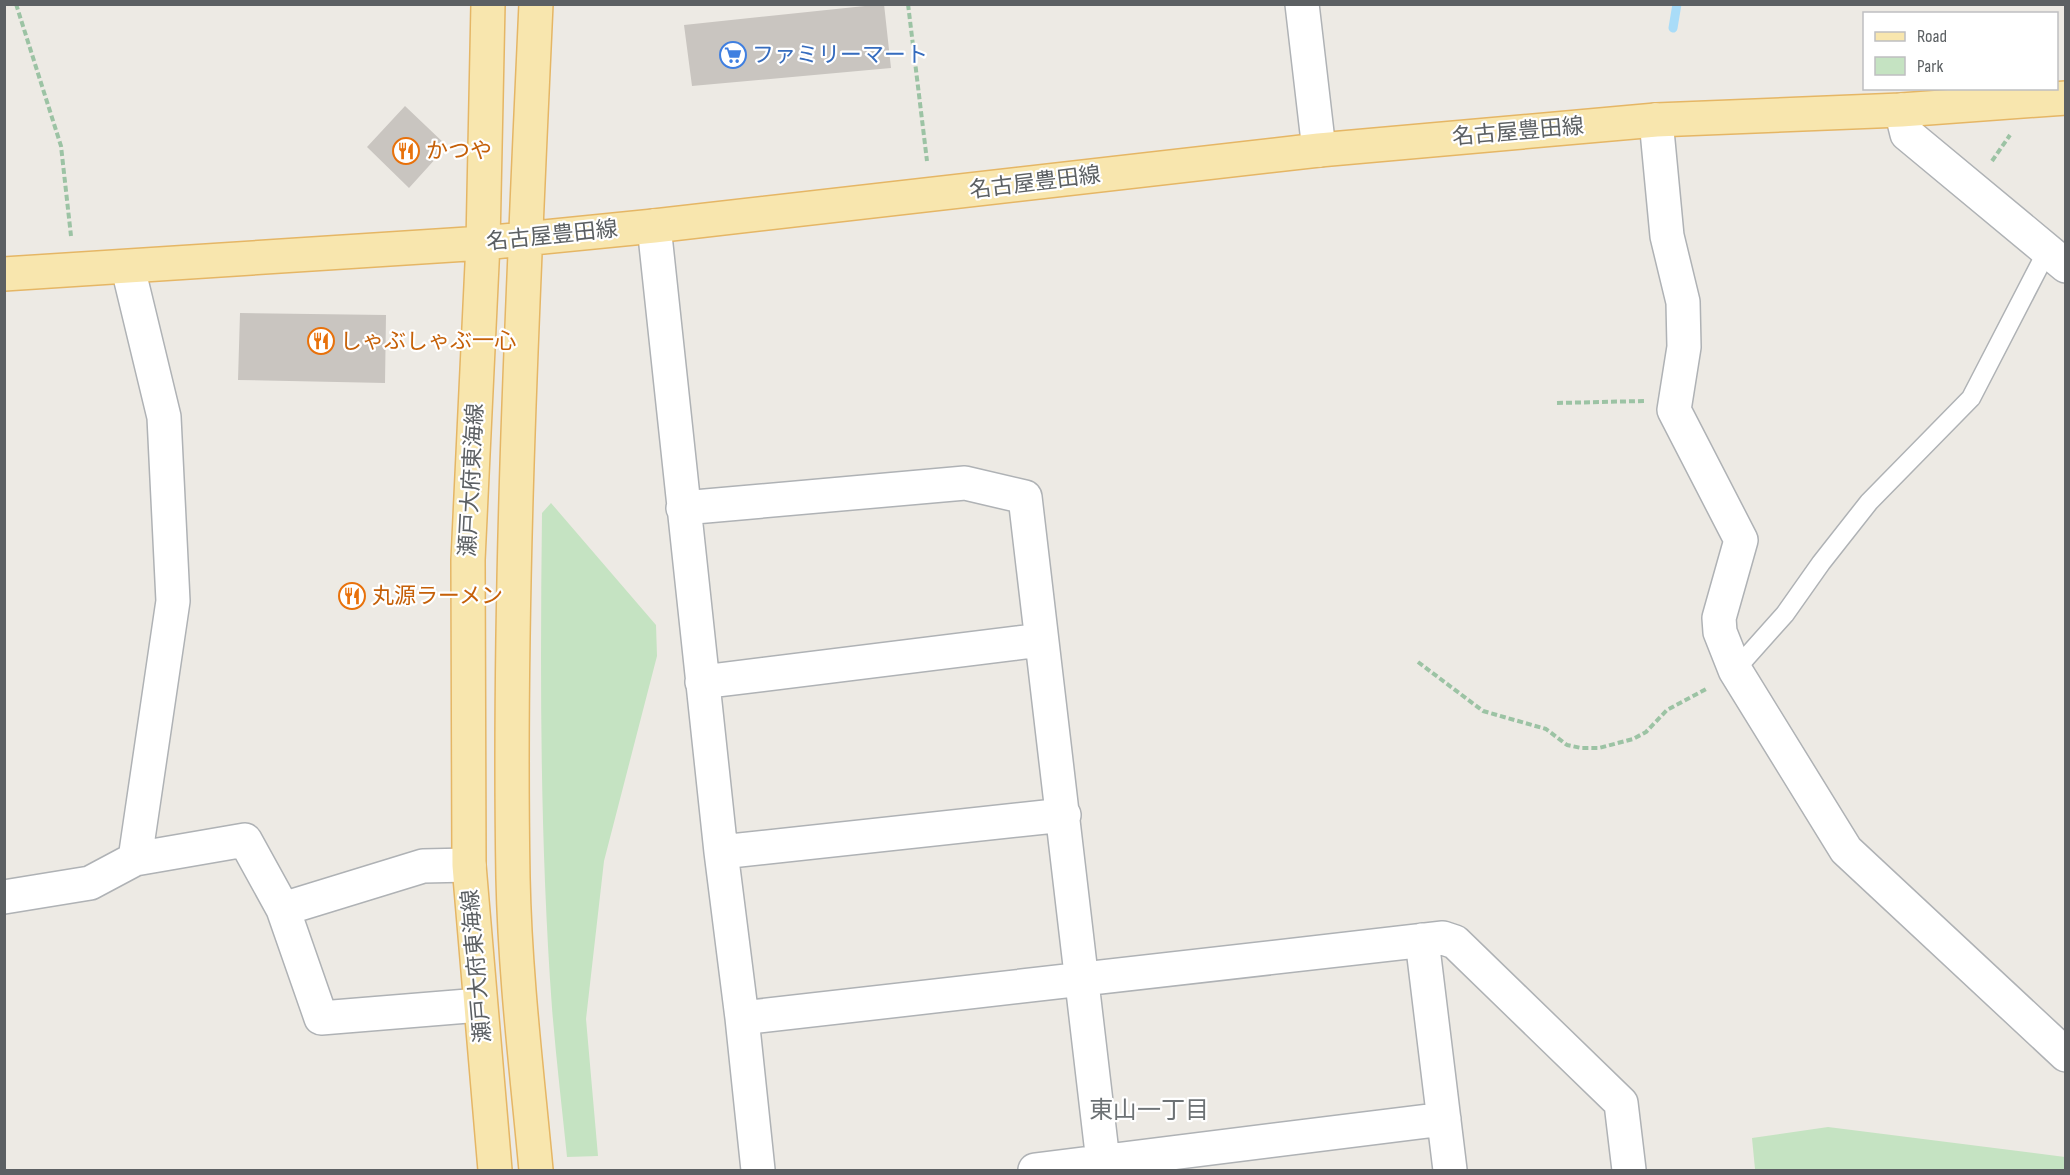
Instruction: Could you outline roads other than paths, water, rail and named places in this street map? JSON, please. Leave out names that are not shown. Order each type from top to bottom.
[{"type":"main road","name":"瀬戸大府東海線","points":[[488,4],[483,243],[468,560],[469,865],[495,1170]]},
{"type":"main road","name":"瀬戸大府東海線","points":[[536,4],[513,575],[513,880],[521,1011],[536,1170]]},
{"type":"main road","name":"名古屋豊田線","points":[[4,274],[128,268],[483,243],[654,226],[1319,150],[1656,120],[1901,110],[2066,98]]},
{"type":"street","points":[[1302,4],[1319,150]]},
{"type":"street","points":[[1901,110],[1907,134],[2056,258]]},
{"type":"street","points":[[1656,120],[1667,236],[1683,302],[1684,347],[1674,410],[1741,540],[1719,618],[1720,632],[1735,670],[1846,850],[2066,1055]]},
{"type":"street","points":[[654,226],[702,682],[758,1170]]},
{"type":"street","points":[[128,268],[164,417],[173,601],[135,859]]},
{"type":"street","points":[[683,508],[965,483],[1025,496],[1104,1167]]},
{"type":"street","points":[[702,682],[1041,640]]},
{"type":"street","points":[[721,852],[1064,815]]},
{"type":"street","points":[[4,897],[90,883],[135,859],[245,840],[283,909],[321,1018],[480,1005]]},
{"type":"street","points":[[283,909],[423,866],[469,865]]},
{"type":"street","points":[[742,1018],[1443,938],[1455,942],[1621,1103],[1629,1170]]},
{"type":"street","points":[[1422,940],[1450,1170]]},
{"type":"street","points":[[1035,1170],[1104,1167],[1444,1119]]},
{"type":"lane","points":[[1735,670],[1785,614],[1821,563],[1869,502],[1971,398],[2056,258]]},
{"type":"waterway","points":[[1673,28],[1677,4]]},
{"type":"place","name":"ファミリーマート","points":[[733,55]]},
{"type":"place","name":"かつや","points":[[406,151]]},
{"type":"place","name":"しゃぶしゃぶ一心","points":[[321,341]]},
{"type":"place","name":"丸源ラーメン","points":[[352,596]]},
{"type":"district","name":"東山一丁目","points":[[1149,1110]]}]
